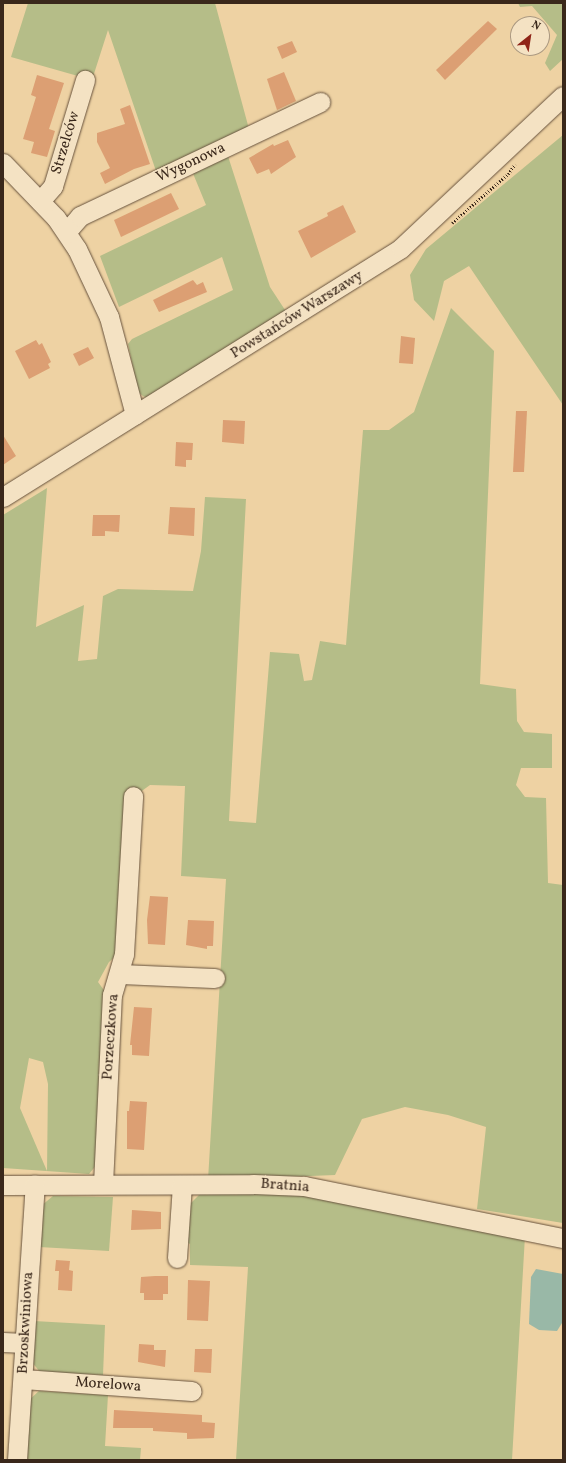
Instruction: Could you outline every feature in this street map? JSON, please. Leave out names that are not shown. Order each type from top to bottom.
[{"type":"street","name":"Strzelców","points":[[40,201],[53,186],[86,80]]},
{"type":"street","name":"Powstańców Warszawy","points":[[3,497],[135,416],[401,248],[563,96]]},
{"type":"street","name":"Wygonowa","points":[[66,231],[80,216],[320,102]]},
{"type":"street","points":[[3,163],[40,201],[66,231],[109,317],[135,416]]},
{"type":"street","name":"Porzeczkowa","points":[[103,1184],[112,995],[124,954],[133,796]]},
{"type":"street","points":[[119,974],[215,978]]},
{"type":"street","name":"Bratnia","points":[[3,1185],[103,1184],[304,1186],[563,1238]]},
{"type":"street","name":"Brzoskwiniowa","points":[[17,1460],[35,1185]]},
{"type":"street","points":[[177,1258],[182,1185]]},
{"type":"street","points":[[3,1342],[24,1343]]},
{"type":"street","name":"Morelowa","points":[[23,1379],[192,1390]]},
{"type":"green space","points":[[28,3],[215,3],[249,129],[157,174],[108,30],[92,80],[11,57]]},
{"type":"green space","points":[[518,3],[563,3],[563,59],[550,71],[545,63],[548,56],[550,56],[550,51],[557,35],[550,27],[550,16],[541,16],[532,6],[520,7]]},
{"type":"green space","points":[[563,135],[563,405],[469,266],[444,281],[434,321],[414,300],[410,275],[426,249]]},
{"type":"green space","points":[[227,153],[270,287],[287,313],[148,398],[138,392],[128,344],[132,339],[233,290],[222,257],[119,307],[100,256],[206,205],[192,171]]},
{"type":"green space","points":[[451,308],[494,351],[480,684],[516,689],[517,721],[524,732],[552,734],[552,768],[521,768],[516,785],[525,797],[546,798],[548,883],[563,885],[563,1223],[477,1209],[486,1127],[448,1115],[405,1107],[362,1119],[335,1175],[208,1180],[226,879],[181,876],[185,786],[150,785],[139,793],[119,953],[109,962],[98,982],[106,993],[98,1163],[89,1174],[3,1168],[3,515],[47,488],[36,627],[84,605],[78,661],[97,659],[103,596],[118,589],[193,591],[201,551],[205,497],[246,499],[229,821],[256,823],[270,652],[299,654],[304,681],[312,680],[320,641],[346,645],[363,430],[389,430],[414,412]],"holes":[[[29,1058],[43,1062],[48,1084],[47,1171],[20,1108]]]},
{"type":"green space","points":[[245,1190],[308,1194],[525,1236],[512,1460],[236,1460],[248,1267],[190,1265],[190,1244],[183,1239],[185,1209],[201,1193]]},
{"type":"green space","points":[[53,1196],[113,1197],[109,1251],[39,1247],[41,1206]]},
{"type":"green space","points":[[34,1321],[105,1325],[103,1375],[40,1372],[31,1361]]},
{"type":"green space","points":[[39,1391],[108,1395],[105,1446],[141,1448],[140,1460],[24,1460],[29,1400]]},
{"type":"shaded area","points":[[536,1269],[563,1274],[562,1323],[557,1331],[539,1330],[529,1324],[531,1277]]},
{"type":"building","points":[[488,21],[497,29],[445,80],[436,70]]},
{"type":"building","points":[[292,41],[297,52],[282,59],[277,47]]},
{"type":"building","points":[[284,72],[296,101],[277,110],[267,79]]},
{"type":"building","points":[[37,75],[64,83],[49,129],[55,131],[47,157],[31,153],[34,142],[23,139],[36,97],[31,95]]},
{"type":"building","points":[[130,105],[150,164],[134,169],[105,184],[100,173],[110,168],[97,142],[97,133],[125,124],[120,109]]},
{"type":"building","points":[[288,140],[296,157],[271,174],[269,169],[257,174],[249,158],[273,144],[274,146]]},
{"type":"building","points":[[171,193],[179,209],[121,237],[114,220]]},
{"type":"building","points":[[343,205],[356,232],[311,258],[298,231],[328,216],[327,213]]},
{"type":"building","points":[[193,280],[197,285],[203,282],[207,292],[159,312],[153,300]]},
{"type":"building","points":[[401,336],[415,338],[413,364],[399,363]]},
{"type":"building","points":[[36,340],[39,345],[42,343],[51,362],[48,364],[50,368],[29,379],[15,351]]},
{"type":"building","points":[[88,347],[94,358],[79,366],[73,354]]},
{"type":"building","points":[[516,411],[527,411],[524,472],[513,472]]},
{"type":"building","points":[[223,420],[245,421],[244,444],[222,442]]},
{"type":"building","points":[[3,435],[16,456],[3,465]]},
{"type":"building","points":[[176,442],[193,443],[192,460],[186,460],[186,467],[175,466]]},
{"type":"building","points":[[170,507],[195,508],[194,536],[168,534]]},
{"type":"building","points":[[93,515],[120,515],[119,532],[105,531],[105,536],[92,536]]},
{"type":"building","points":[[150,896],[168,897],[165,945],[148,944],[147,920]]},
{"type":"building","points":[[188,920],[214,921],[213,946],[207,946],[207,949],[186,945]]},
{"type":"building","points":[[134,1007],[152,1008],[149,1056],[132,1055],[132,1045],[130,1045]]},
{"type":"building","points":[[130,1101],[147,1102],[144,1150],[127,1149],[127,1111],[129,1111]]},
{"type":"building","points":[[132,1210],[161,1212],[161,1229],[131,1230]]},
{"type":"building","points":[[56,1260],[70,1261],[69,1270],[73,1271],[72,1291],[58,1290],[59,1271],[55,1271]]},
{"type":"building","points":[[168,1276],[168,1294],[163,1294],[163,1300],[144,1300],[144,1293],[140,1293],[141,1277]]},
{"type":"building","points":[[188,1280],[210,1281],[208,1321],[187,1320]]},
{"type":"building","points":[[139,1344],[154,1345],[154,1350],[166,1350],[165,1367],[138,1362]]},
{"type":"building","points":[[195,1349],[212,1349],[211,1373],[194,1372]]},
{"type":"building","points":[[114,1410],[202,1415],[202,1422],[215,1423],[214,1438],[187,1439],[187,1433],[153,1431],[153,1428],[113,1428]]}]
